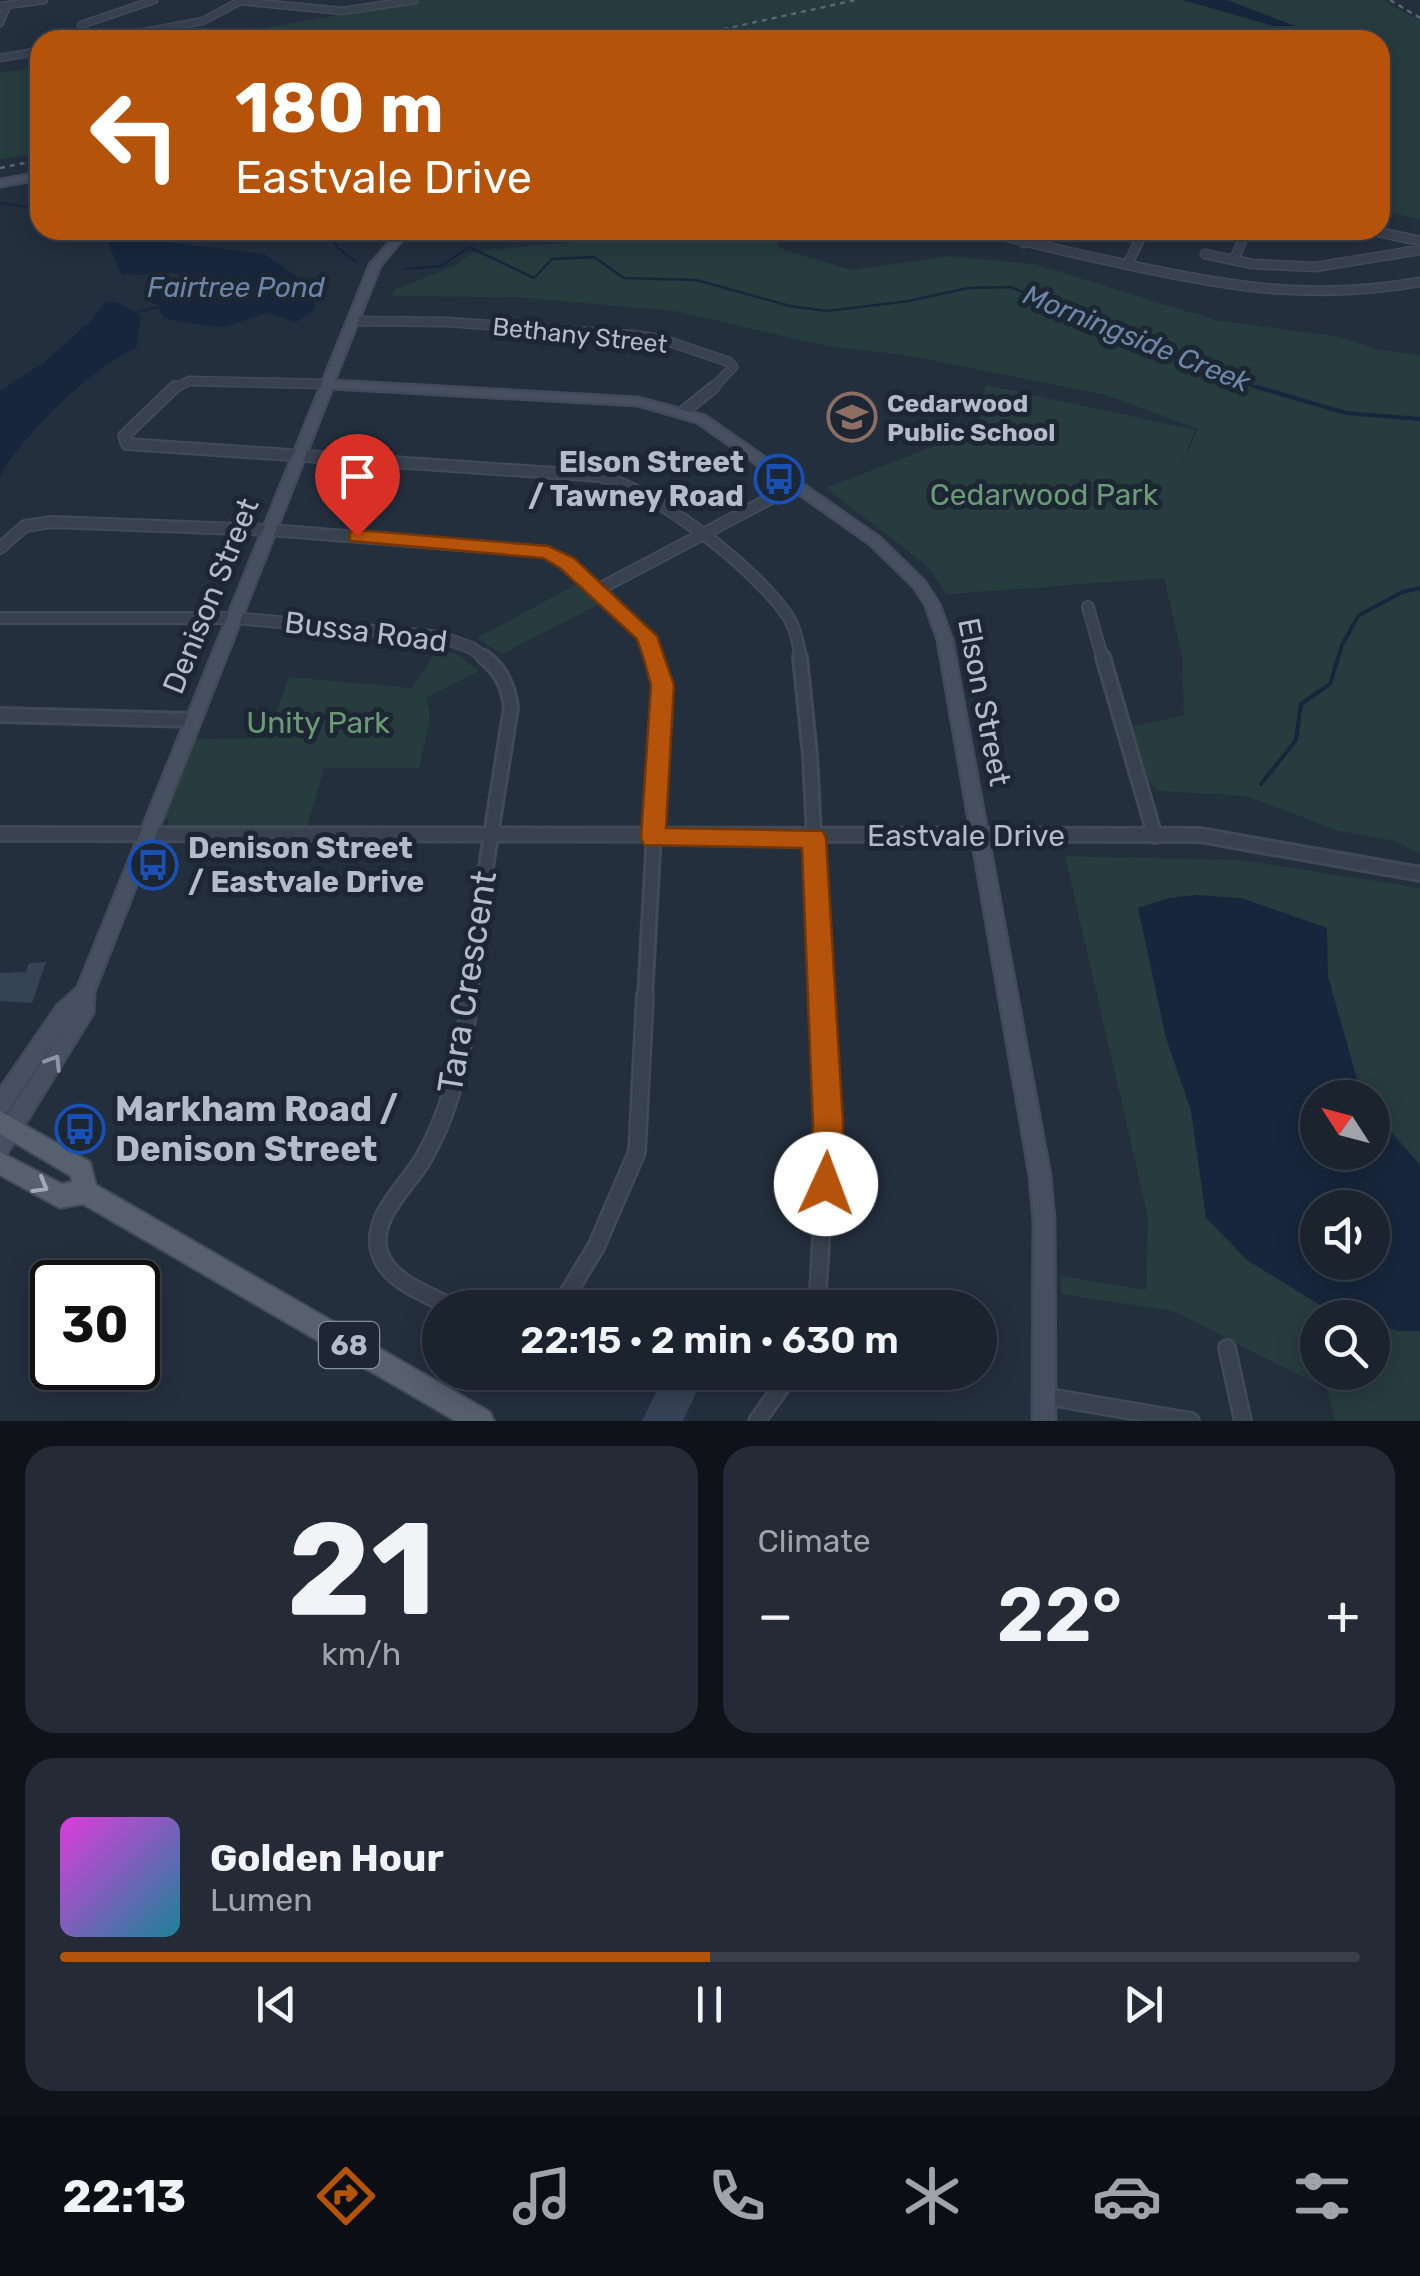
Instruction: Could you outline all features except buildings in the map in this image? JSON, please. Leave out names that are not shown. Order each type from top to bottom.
[{"type":"main road","name":"68","points":[[4,1132],[82,1170],[85,1192]]},
{"type":"main road","name":"68","points":[[0,1163],[60,1196],[85,1192],[481,1421]]},
{"type":"street","points":[[0,22],[3,6],[44,0]]},
{"type":"street","points":[[84,30],[82,25],[154,0]]},
{"type":"street","points":[[330,11],[337,0]]},
{"type":"street","points":[[155,30],[202,21],[241,1],[330,11],[415,0]]},
{"type":"street","points":[[0,58],[30,53]]},
{"type":"street","points":[[0,183],[30,178]]},
{"type":"street","points":[[1390,234],[1420,240]]},
{"type":"street","name":"Denison Street","points":[[4,1132],[84,1013],[86,992],[375,265],[396,240]]},
{"type":"street","points":[[1017,240],[1232,289],[1287,296],[1373,292],[1420,282]]},
{"type":"street","points":[[1127,265],[1140,240]]},
{"type":"street","points":[[1234,260],[1242,240]]},
{"type":"street","points":[[1205,254],[1314,267],[1420,250]]},
{"type":"street","name":"Bethany Street","points":[[353,321],[447,322],[632,335],[661,339],[734,367],[732,373],[683,412]]},
{"type":"street","points":[[328,384],[189,381],[176,386],[124,436],[127,444],[135,447],[300,454],[600,476],[627,484],[658,501],[774,596],[789,617],[799,642],[814,838],[828,1124],[818,1290]]},
{"type":"street","name":"Elson Street","points":[[328,384],[638,402],[683,412],[726,434],[888,552],[920,584],[945,640],[1040,1176],[1044,1220],[1044,1421]]},
{"type":"street","points":[[598,589],[796,485]]},
{"type":"street","points":[[0,548],[14,532],[41,523],[270,530],[548,552],[598,589],[646,636],[662,685],[637,1152],[596,1246],[570,1290]]},
{"type":"street","points":[[1088,607],[1155,836]]},
{"type":"street","points":[[0,618],[234,618]]},
{"type":"street","name":"Bussa Road","points":[[234,618],[442,637],[462,643],[488,659],[505,681],[511,707],[490,836]]},
{"type":"street","points":[[0,715],[194,720]]},
{"type":"street","name":"Eastvale Drive","points":[[0,834],[653,838],[1200,835],[1420,874]]},
{"type":"street","name":"Tara Crescent","points":[[425,1290],[382,1264],[377,1251],[378,1232],[381,1220],[423,1159],[448,1106],[468,1017],[490,836]]},
{"type":"street","name":"Denison Street","points":[[0,1104],[64,1010],[86,992]]},
{"type":"street","points":[[1228,1348],[1243,1421]]},
{"type":"street","points":[[757,1421],[779,1390]]},
{"type":"street","points":[[1044,1396],[1191,1421]]},
{"type":"green space","points":[[427,0],[1382,0],[1420,21],[1420,219],[1390,213],[1390,30],[250,30]]},
{"type":"green space","points":[[30,68],[30,154],[0,159],[0,73]]},
{"type":"green space","name":"Cedarwood Park","points":[[595,240],[777,240],[779,248],[851,270],[949,256],[1034,264],[1215,320],[1334,336],[1381,350],[1420,355],[1420,854],[1396,841],[1339,831],[1247,796],[1160,791],[1133,769],[1122,740],[1132,727],[1184,715],[1182,657],[1164,578],[947,594],[926,565],[826,488],[976,430],[986,385],[1195,430],[1181,466],[1198,429],[1106,395],[905,355],[827,346],[675,311],[515,297],[392,296],[394,290],[454,266],[475,251]]},
{"type":"green space","points":[[579,583],[601,603],[502,654],[477,638]]},
{"type":"green space","name":"Unity Park","points":[[438,648],[458,655],[479,671],[427,697],[430,718],[419,768],[324,768],[307,826],[170,825],[165,816],[196,739],[267,738],[289,677],[412,688]]},
{"type":"green space","points":[[1065,856],[1239,860],[1420,888],[1420,1421],[1335,1421],[1327,1390],[1390,1390],[1390,1300],[1300,1300],[1300,1375],[1173,1311],[1061,1294],[1061,1276],[1146,1290],[1148,1217]]},
{"type":"water","points":[[1183,0],[1227,0],[1295,26],[1274,26]]},
{"type":"water","name":"Fairtree Pond","points":[[99,240],[172,240],[264,254],[311,286],[316,309],[296,322],[266,313],[224,327],[178,322],[163,317],[158,305],[150,302],[154,293],[150,288],[200,279],[173,273],[122,275],[108,243]]},
{"type":"water","name":"Fairtree Pond","points":[[106,301],[141,316],[136,348],[79,386],[25,441],[0,476],[0,391],[43,363],[91,321]]},
{"type":"water","points":[[1196,895],[1241,898],[1327,928],[1328,976],[1357,1080],[1300,1080],[1300,1170],[1390,1170],[1390,1131],[1420,1165],[1420,1331],[1390,1328],[1390,1300],[1312,1300],[1247,1260],[1206,1218],[1191,1111],[1166,1038],[1138,908]]},
{"type":"waterway","name":"Morningside Creek","points":[[0,203],[30,207]]},
{"type":"waterway","name":"Morningside Creek","points":[[334,240],[356,262]]},
{"type":"waterway","name":"Morningside Creek","points":[[405,269],[441,266],[469,247],[534,278],[552,259],[594,257],[624,278],[696,280],[790,306],[827,311],[909,301],[968,288],[1010,287],[1147,340],[1170,356],[1264,390]]},
{"type":"waterway","points":[[133,313],[162,306]]},
{"type":"waterway","name":"Morningside Creek","points":[[1257,387],[1346,413],[1420,419]]},
{"type":"waterway","points":[[1261,784],[1296,740],[1301,704],[1330,684],[1342,645],[1358,616],[1402,592],[1420,588]]},
{"type":"railway","points":[[720,30],[856,0]]},
{"type":"railway","points":[[1390,0],[1420,18]]},
{"type":"railway","points":[[0,168],[30,162]]},
{"type":"place","name":"Cedarwood Public School","points":[[852,417]]},
{"type":"place","name":"Elson Street / Tawney Road","points":[[779,479]]},
{"type":"place","name":"Denison Street / Eastvale Drive","points":[[153,865]]},
{"type":"place","name":"Markham Road / Denison Street","points":[[80,1129]]},
{"type":"route","points":[[357,536],[548,552],[567,563],[646,636],[654,656],[662,685],[653,838],[814,838],[828,1124],[826,1184]]}]
